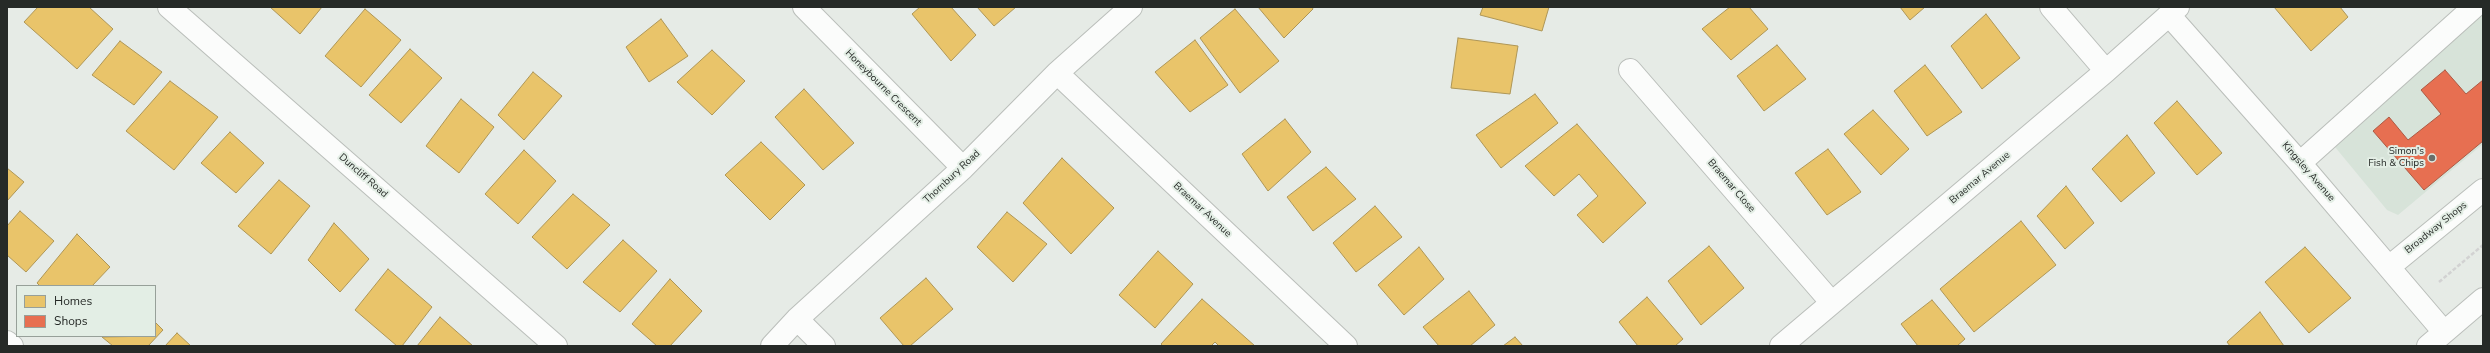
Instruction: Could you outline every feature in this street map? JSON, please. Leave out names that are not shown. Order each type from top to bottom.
[{"type":"street","name":"Duncliff Road","points":[[169,7],[556,346]]},
{"type":"street","name":"Honeybourne Crescent","points":[[804,7],[963,168]]},
{"type":"street","name":"Thornbury Road","points":[[772,346],[797,319],[963,168],[1058,73],[1131,7]]},
{"type":"street","points":[[2051,7],[2106,71]]},
{"type":"street","points":[[2300,163],[2474,7]]},
{"type":"street","name":"Braemar Avenue","points":[[1781,346],[2106,71],[2173,11]]},
{"type":"street","name":"Kingsley Avenue","points":[[2173,11],[2300,163],[2418,300],[2436,339]]},
{"type":"street","name":"Braemar Close","points":[[1630,70],[1832,303]]},
{"type":"street","name":"Braemar Avenue","points":[[1058,73],[1346,346]]},
{"type":"street","name":"Broadway Shops","points":[[2389,267],[2483,190]]},
{"type":"street","points":[[2436,339],[2483,299]]},
{"type":"street","points":[[797,319],[824,346]]},
{"type":"street","points":[[7,342],[12,346]]},
{"type":"path","points":[[2418,300],[2483,245]]},
{"type":"shaded area","points":[[2483,7],[2483,144],[2398,215],[2387,210],[2321,130]]},
{"type":"building: Homes","points":[[38,7],[89,7],[113,29],[77,69],[24,22]]},
{"type":"building: Homes","points":[[270,7],[322,7],[300,34]]},
{"type":"building: Homes","points":[[920,7],[951,7],[976,35],[951,61],[912,14]]},
{"type":"building: Homes","points":[[977,7],[1016,7],[994,26]]},
{"type":"building: Homes","points":[[1258,7],[1312,7],[1313,9],[1284,38]]},
{"type":"building: Homes","points":[[1483,7],[1549,7],[1542,31],[1480,15]]},
{"type":"building: Homes","points":[[1730,7],[1749,7],[1768,29],[1731,60],[1702,29]]},
{"type":"building: Homes","points":[[1900,7],[1925,7],[1910,20]]},
{"type":"building: Homes","points":[[2274,7],[2340,7],[2348,17],[2311,51]]},
{"type":"building: Homes","points":[[365,9],[401,40],[361,87],[325,56]]},
{"type":"building: Homes","points":[[1235,9],[1279,61],[1240,93],[1200,38]]},
{"type":"building: Homes","points":[[1986,14],[2020,58],[1982,89],[1951,46]]},
{"type":"building: Homes","points":[[661,19],[688,56],[649,82],[626,47]]},
{"type":"building: Homes","points":[[1458,38],[1518,46],[1510,94],[1451,88]]},
{"type":"building: Homes","points":[[1195,40],[1228,85],[1190,112],[1155,72]]},
{"type":"building: Homes","points":[[120,41],[162,72],[134,105],[92,75]]},
{"type":"building: Homes","points":[[1777,45],[1806,79],[1764,111],[1737,76]]},
{"type":"building: Homes","points":[[410,49],[442,78],[401,123],[369,95]]},
{"type":"building: Homes","points":[[712,50],[745,81],[712,115],[677,82]]},
{"type":"building: Homes","points":[[1925,65],[1962,112],[1927,136],[1894,91]]},
{"type":"building: Homes","points":[[533,72],[562,96],[524,140],[498,115]]},
{"type":"building: Homes","points":[[170,81],[218,117],[174,170],[126,131]]},
{"type":"building: Homes","points":[[804,89],[854,143],[823,170],[775,117]]},
{"type":"building: Homes","points":[[1535,94],[1558,123],[1501,168],[1476,135]]},
{"type":"building: Homes","points":[[461,99],[494,127],[459,173],[426,146]]},
{"type":"building: Homes","points":[[2177,101],[2222,153],[2197,175],[2154,123]]},
{"type":"building: Homes","points":[[1873,110],[1909,149],[1881,175],[1844,134]]},
{"type":"building: Homes","points":[[1285,119],[1311,152],[1268,191],[1242,154]]},
{"type":"building: Homes","points":[[1577,124],[1646,203],[1603,243],[1577,215],[1598,196],[1579,174],[1554,196],[1525,166]]},
{"type":"building: Homes","points":[[230,132],[264,163],[236,193],[201,163]]},
{"type":"building: Homes","points":[[2127,135],[2155,173],[2121,202],[2092,169]]},
{"type":"building: Homes","points":[[761,142],[805,185],[770,220],[725,175]]},
{"type":"building: Homes","points":[[1828,149],[1861,192],[1827,215],[1795,173]]},
{"type":"building: Homes","points":[[524,150],[556,181],[518,224],[485,194]]},
{"type":"building: Homes","points":[[1062,158],[1114,208],[1071,254],[1023,203]]},
{"type":"building: Homes","points":[[1326,167],[1356,199],[1313,231],[1287,197]]},
{"type":"building: Homes","points":[[7,168],[24,182],[7,201]]},
{"type":"building: Homes","points":[[279,180],[310,206],[271,254],[238,226]]},
{"type":"building: Homes","points":[[2066,186],[2094,223],[2065,249],[2037,216]]},
{"type":"building: Homes","points":[[573,194],[610,225],[567,269],[532,237]]},
{"type":"building: Homes","points":[[1375,206],[1402,237],[1356,272],[1333,243]]},
{"type":"building: Homes","points":[[20,211],[54,241],[26,272],[7,255],[7,226]]},
{"type":"building: Homes","points":[[1007,212],[1047,244],[1013,282],[977,247]]},
{"type":"building: Homes","points":[[2021,221],[2056,265],[1974,332],[1940,289]]},
{"type":"building: Homes","points":[[334,223],[369,259],[340,292],[308,260]]},
{"type":"building: Homes","points":[[77,234],[110,267],[93,285],[39,285],[37,283]]},
{"type":"building: Homes","points":[[623,240],[657,271],[620,312],[583,282]]},
{"type":"building: Homes","points":[[1709,246],[1744,288],[1701,325],[1668,281]]},
{"type":"building: Homes","points":[[1419,247],[1444,279],[1404,315],[1378,285]]},
{"type":"building: Homes","points":[[2305,247],[2351,298],[2309,333],[2265,282]]},
{"type":"building: Homes","points":[[1158,251],[1193,284],[1155,328],[1119,295]]},
{"type":"building: Homes","points":[[388,269],[432,307],[402,346],[397,346],[355,310]]},
{"type":"building: Homes","points":[[926,278],[953,309],[910,346],[904,346],[880,318]]},
{"type":"building: Homes","points":[[670,279],[702,311],[670,346],[657,346],[632,324]]},
{"type":"building: Homes","points":[[1469,291],[1495,325],[1470,346],[1439,346],[1423,327]]},
{"type":"building: Homes","points":[[1647,297],[1683,339],[1675,346],[1638,346],[1619,322]]},
{"type":"building: Homes","points":[[1202,299],[1255,346],[1219,346],[1215,342],[1211,346],[1163,346],[1161,344]]},
{"type":"building: Homes","points":[[1932,300],[1965,339],[1957,346],[1918,346],[1901,324]]},
{"type":"building: Homes","points":[[2260,312],[2284,346],[2230,346],[2227,342]]},
{"type":"building: Homes","points":[[440,317],[473,346],[417,346]]},
{"type":"building: Homes","points":[[156,323],[163,330],[148,346],[113,346],[102,337],[156,337]]},
{"type":"building: Homes","points":[[177,333],[191,346],[165,346]]},
{"type":"building: Homes","points":[[1515,337],[1523,346],[1503,346]]},
{"type":"building: Shops","points":[[2445,70],[2466,94],[2483,80],[2483,141],[2424,190],[2373,131],[2389,117],[2408,140],[2441,114],[2421,90]]},
{"type":"place","name":"Simon's Fish & Chips","points":[[2432,158]]}]
